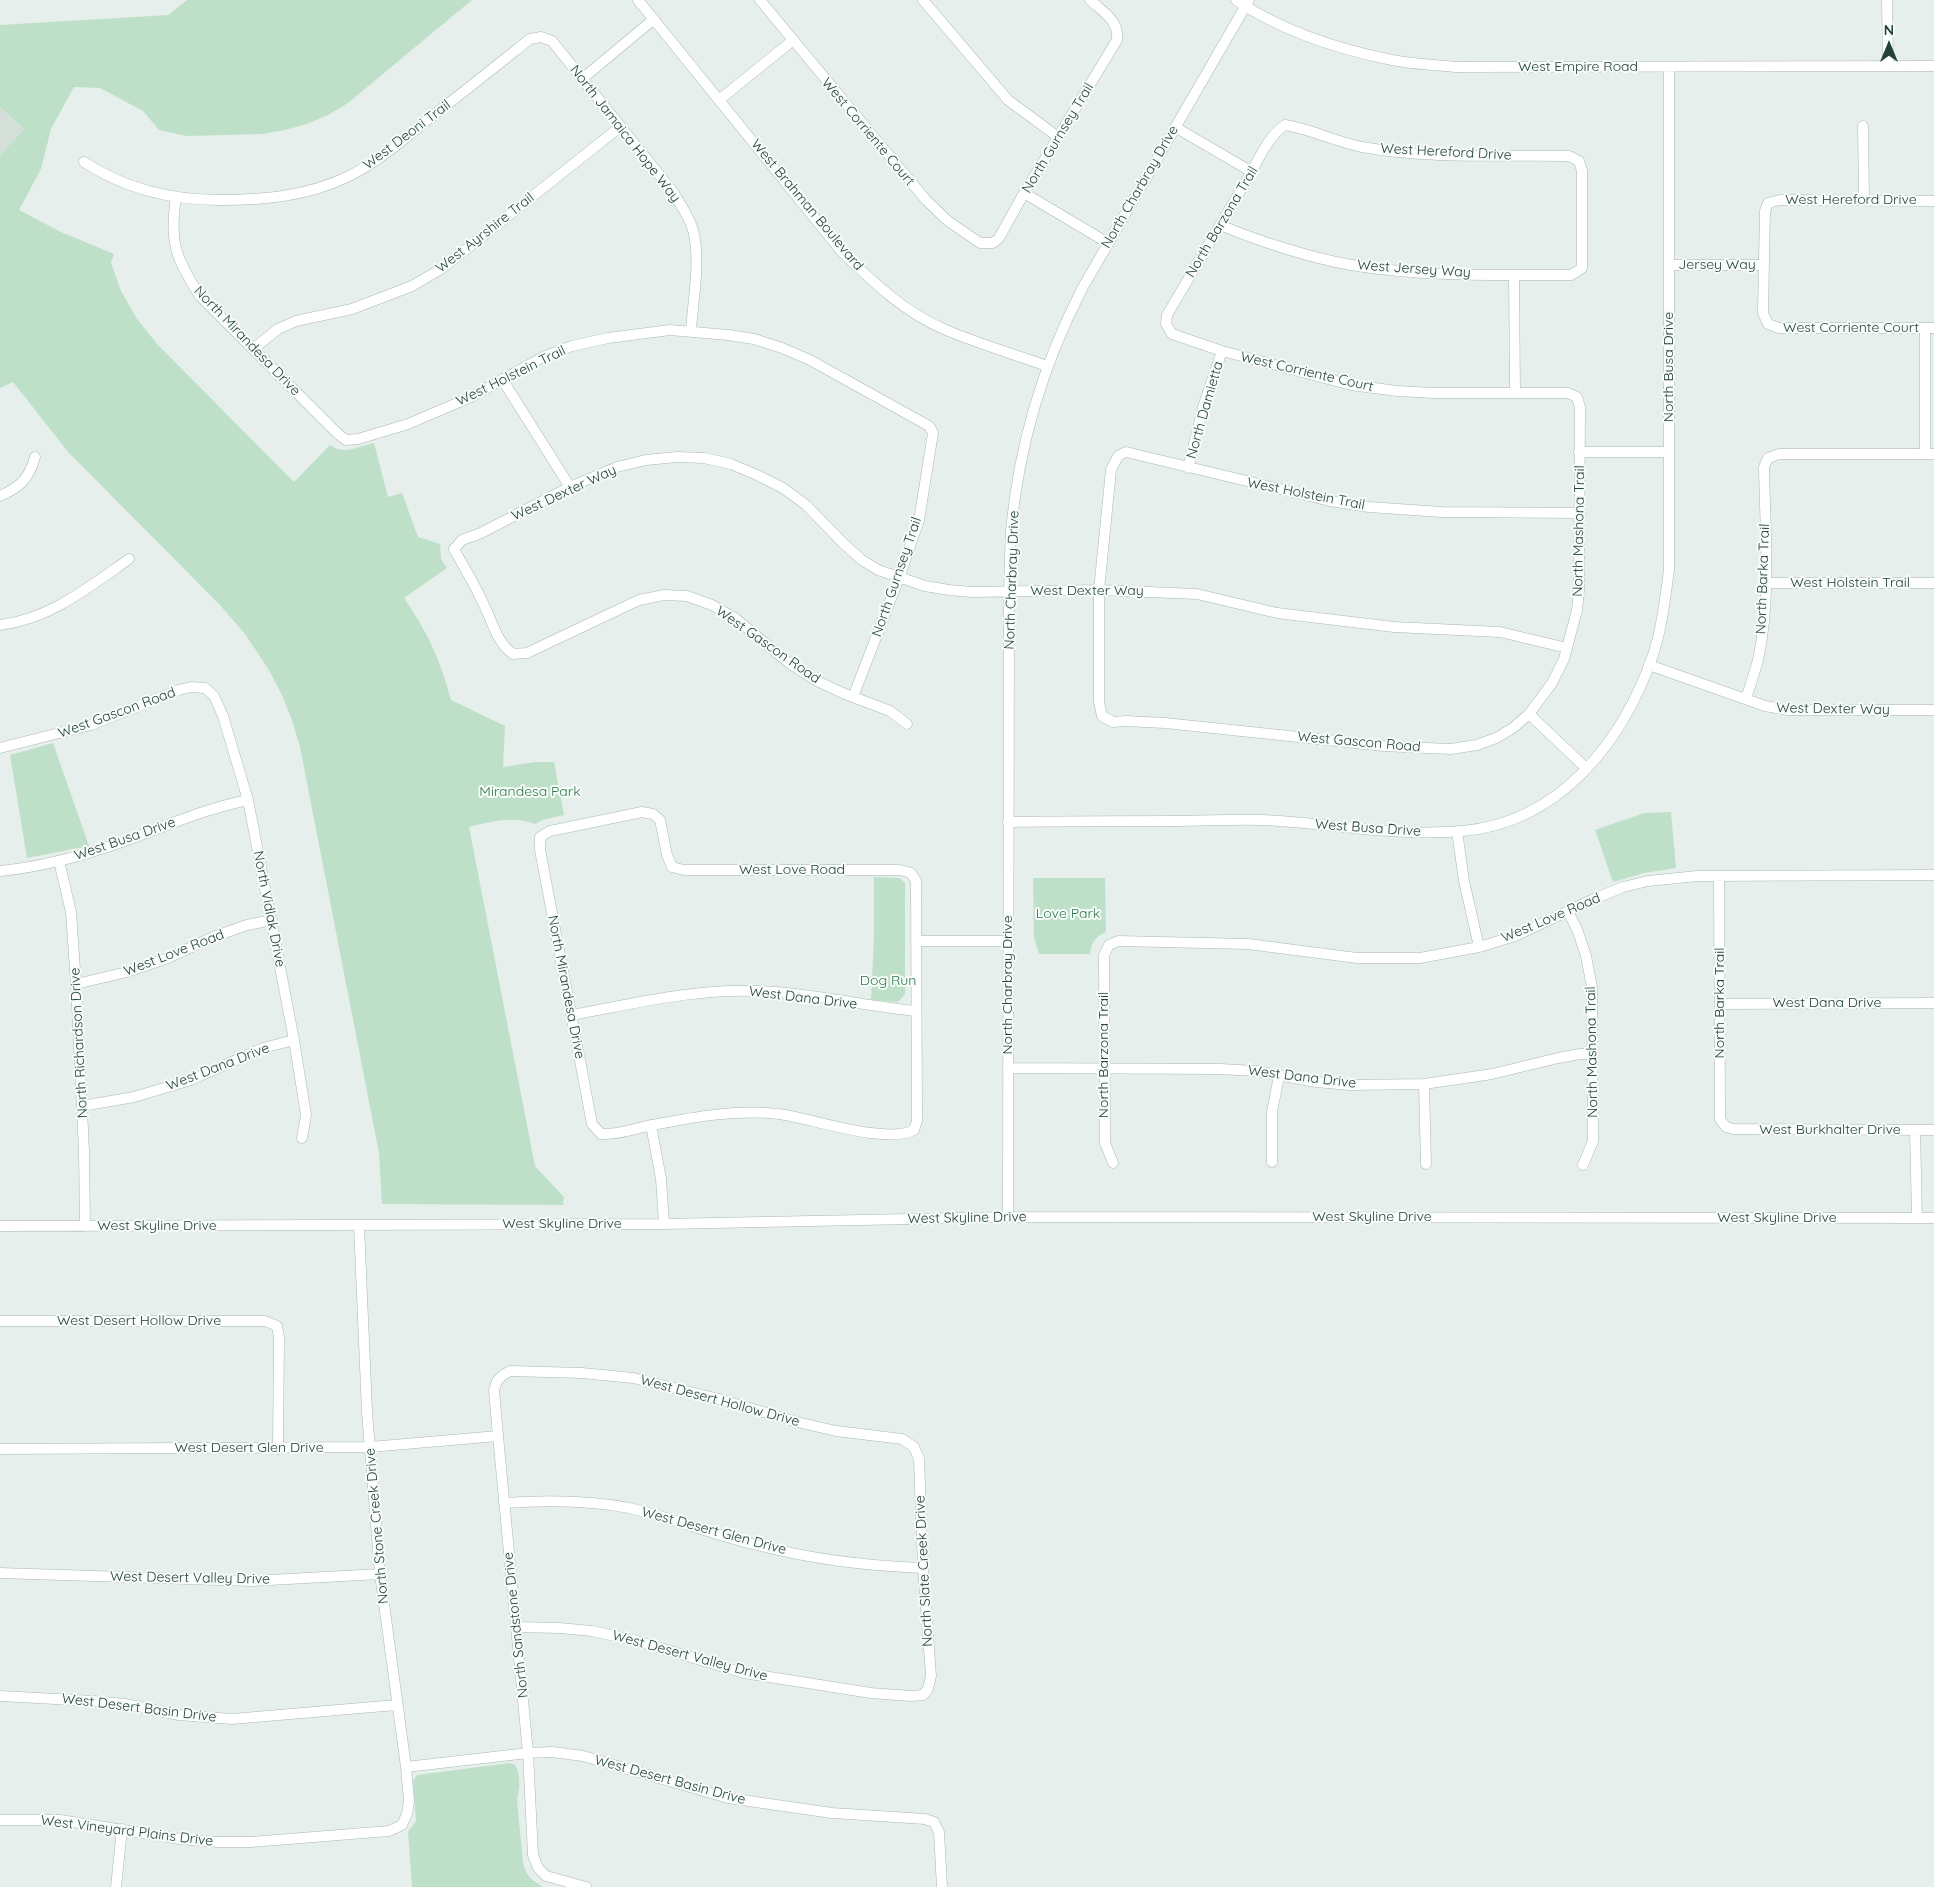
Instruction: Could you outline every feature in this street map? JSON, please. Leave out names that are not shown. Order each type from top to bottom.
[{"type":"street","name":"West Brahman Boulevard","points":[[638,0],[842,252],[893,298],[945,330],[1047,366]]},
{"type":"street","name":"West Corriente Court","points":[[760,0],[792,41],[926,200],[948,220],[980,243],[993,243]]},
{"type":"street","points":[[924,0],[1008,100],[1058,138]]},
{"type":"street","name":"North Gurnsey Trail","points":[[993,243],[999,238],[1024,193],[1117,40],[1118,31],[1115,22],[1090,0]]},
{"type":"street","name":"West Empire Road","points":[[1236,0],[1247,3],[1290,30],[1346,50],[1394,60],[1456,67],[1934,66]]},
{"type":"street","points":[[1887,0],[1888,66]]},
{"type":"street","name":"North Charbray Drive","points":[[1008,1217],[1009,591],[1011,530],[1019,474],[1032,417],[1047,366],[1067,316],[1247,3]]},
{"type":"street","points":[[582,79],[654,20]]},
{"type":"street","name":"North Jamaica Hope Way","points":[[541,36],[552,42],[673,192],[684,209],[692,229],[696,253],[691,331]]},
{"type":"street","name":"West Deoni Trail","points":[[84,162],[98,171],[148,192],[176,198],[242,200],[276,198],[315,189],[349,176],[378,159],[530,39],[541,36]]},
{"type":"street","points":[[719,100],[792,41]]},
{"type":"street","name":"North Busa Drive","points":[[1649,665],[1664,612],[1669,570],[1669,67]]},
{"type":"street","name":"West Hereford Drive","points":[[1284,124],[1361,147],[1392,151],[1428,154],[1569,156],[1579,161],[1582,171],[1582,268]]},
{"type":"street","name":"North Barzona Trail","points":[[1166,324],[1167,315],[1220,225],[1277,130],[1284,124]]},
{"type":"street","points":[[1863,126],[1864,200]]},
{"type":"street","name":"West Ayrshire Trail","points":[[253,349],[278,329],[296,321],[352,309],[412,286],[441,269],[620,127]]},
{"type":"street","points":[[1175,127],[1252,172]]},
{"type":"street","points":[[1024,193],[1108,243]]},
{"type":"street","name":"North Mirandesa Drive","points":[[176,198],[172,220],[177,256],[200,296],[346,440]]},
{"type":"street","name":"West Hereford Drive","points":[[1764,266],[1765,211],[1768,202],[1780,200],[1934,201]]},
{"type":"street","name":"West Jersey Way","points":[[1220,225],[1237,233],[1309,255],[1350,265],[1424,273],[1514,275],[1571,275],[1582,268]]},
{"type":"street","name":"Jersey Way","points":[[1669,265],[1764,266]]},
{"type":"street","name":"West Corriente Court","points":[[1764,266],[1763,313],[1768,324],[1779,328],[1929,328]]},
{"type":"street","points":[[1514,275],[1515,393]]},
{"type":"street","name":"West Corriente Court","points":[[1166,324],[1172,334],[1222,351],[1352,385],[1397,391],[1434,393],[1568,393],[1576,396]]},
{"type":"street","points":[[1929,328],[1929,454]]},
{"type":"street","name":"West Holstein Trail","points":[[346,440],[358,439],[408,424],[471,397],[544,357],[572,346],[644,332],[670,330],[754,339],[782,348],[810,360],[929,426]]},
{"type":"street","name":"North Damietta","points":[[1188,468],[1204,404],[1222,351]]},
{"type":"street","points":[[502,379],[570,487]]},
{"type":"street","name":"North Mashona Trail","points":[[1529,714],[1552,683],[1567,648],[1580,590],[1580,407],[1576,396]]},
{"type":"street","name":"North Gurnsey Trail","points":[[853,697],[899,578],[919,520],[933,433],[929,426]]},
{"type":"street","name":"West Holstein Trail","points":[[1099,590],[1110,470],[1118,456],[1126,452],[1330,501],[1369,507],[1442,512],[1580,513]]},
{"type":"street","points":[[1580,452],[1669,452]]},
{"type":"street","name":"North Barka Trail","points":[[1746,699],[1759,656],[1766,583],[1764,467],[1768,458],[1779,454],[1929,454]]},
{"type":"street","points":[[0,496],[11,491],[24,481],[31,472],[35,457]]},
{"type":"street","name":"West Dexter Way","points":[[513,654],[505,648],[498,638],[483,601],[454,549],[462,540],[570,487],[617,467],[646,460],[677,457],[704,458],[731,464],[758,474],[783,488],[806,505],[862,560],[878,570],[925,586],[972,592],[1099,590],[1197,594],[1277,613],[1394,627],[1500,632],[1567,648]]},
{"type":"street","points":[[0,625],[37,616],[68,602],[129,559]]},
{"type":"street","name":"West Holstein Trail","points":[[1766,583],[1934,583]]},
{"type":"street","name":"West Gascon Road","points":[[1099,590],[1099,702],[1102,716],[1113,722],[1165,723],[1384,746],[1452,749],[1477,745],[1496,738],[1513,728],[1529,714]]},
{"type":"street","name":"West Gascon Road","points":[[513,654],[527,653],[639,600],[664,595],[687,596],[712,605],[735,618],[789,663],[817,681],[890,711],[907,724]]},
{"type":"street","name":"West Dexter Way","points":[[1649,665],[1765,706],[1788,710],[1934,710]]},
{"type":"street","name":"West Busa Drive","points":[[1008,822],[1262,820],[1424,833],[1457,831],[1493,825],[1523,815],[1552,799],[1578,779],[1603,751],[1622,723],[1638,694],[1649,665]]},
{"type":"street","name":"West Gascon Road","points":[[0,748],[91,725],[179,690],[192,687],[205,688]]},
{"type":"street","name":"North Vidlak Drive","points":[[205,688],[214,696],[223,716],[248,800],[272,920],[306,1115],[302,1138]]},
{"type":"street","points":[[1529,714],[1587,769]]},
{"type":"street","name":"West Busa Drive","points":[[0,871],[21,869],[59,861],[122,842],[195,814],[248,800]]},
{"type":"street","name":"North Mirandesa Drive","points":[[651,1125],[613,1134],[601,1134],[592,1124],[540,850],[540,837],[550,831],[642,812],[653,814],[660,820],[667,855],[672,867]]},
{"type":"street","points":[[1457,831],[1464,881],[1480,947]]},
{"type":"street","name":"North Richardson Drive","points":[[59,861],[71,912],[82,1106],[85,1226]]},
{"type":"street","name":"West Love Road","points":[[672,867],[684,870],[900,870],[911,873],[916,881],[916,940]]},
{"type":"street","name":"West Love Road","points":[[1109,946],[1118,940],[1248,944],[1357,958],[1420,958],[1480,947],[1515,936],[1623,888],[1648,881],[1674,877],[1719,876],[1934,875]]},
{"type":"street","name":"North Barka Trail","points":[[1719,876],[1720,1120],[1726,1127]]},
{"type":"street","name":"North Mashona Trail","points":[[1568,912],[1586,956],[1592,987],[1593,1141],[1583,1165]]},
{"type":"street","name":"West Love Road","points":[[76,984],[127,972],[168,958],[214,937],[247,925],[272,920]]},
{"type":"street","points":[[664,1224],[661,1179],[651,1125],[713,1115],[748,1113],[780,1114],[856,1131],[906,1134],[914,1130],[917,1121],[916,940],[1008,941]]},
{"type":"street","name":"North Barzona Trail","points":[[1109,946],[1104,955],[1105,1143],[1113,1163]]},
{"type":"street","name":"West Dana Drive","points":[[571,1015],[687,994],[722,991],[760,991],[795,994],[876,1007],[916,1011]]},
{"type":"street","name":"West Dana Drive","points":[[1720,1004],[1934,1003]]},
{"type":"street","name":"West Dana Drive","points":[[82,1106],[134,1097],[191,1080],[264,1048],[294,1040]]},
{"type":"street","name":"West Dana Drive","points":[[1008,1068],[1220,1069],[1256,1071],[1279,1076],[1350,1085],[1424,1084],[1492,1074],[1580,1054],[1592,1054]]},
{"type":"street","points":[[1272,1162],[1272,1112],[1279,1076]]},
{"type":"street","points":[[1424,1084],[1426,1164]]},
{"type":"street","name":"West Burkhalter Drive","points":[[1726,1127],[1733,1130],[1934,1130]]},
{"type":"street","points":[[1915,1130],[1917,1218]]},
{"type":"street","name":"West Skyline Drive","points":[[0,1226],[664,1224],[1008,1217],[1934,1218]]},
{"type":"street","name":"North Stone Creek Drive","points":[[359,1225],[366,1402],[380,1574],[409,1801],[407,1814],[402,1825]]},
{"type":"street","name":"West Desert Hollow Drive","points":[[0,1321],[265,1321],[277,1326],[279,1337],[278,1449]]},
{"type":"street","name":"West Desert Hollow Drive","points":[[497,1381],[510,1371],[582,1373],[633,1378],[836,1431],[902,1439],[914,1447]]},
{"type":"street","name":"North Sandstone Drive","points":[[497,1381],[494,1390],[528,1753],[533,1855],[538,1868],[546,1876],[586,1887]]},
{"type":"street","name":"West Desert Glen Drive","points":[[0,1449],[278,1449],[370,1447],[498,1436]]},
{"type":"street","name":"North Slate Creek Drive","points":[[914,1447],[919,1459],[923,1568],[931,1676],[928,1689],[923,1695]]},
{"type":"street","name":"West Desert Glen Drive","points":[[504,1503],[543,1500],[582,1502],[628,1508],[681,1522],[750,1544],[794,1553],[846,1562],[890,1567],[923,1568]]},
{"type":"street","name":"West Desert Valley Drive","points":[[0,1573],[251,1581],[380,1574]]},
{"type":"street","name":"West Desert Valley Drive","points":[[516,1627],[592,1631],[637,1641],[744,1673],[871,1693],[923,1695]]},
{"type":"street","name":"West Desert Basin Drive","points":[[0,1696],[125,1704],[179,1715],[232,1719],[396,1705]]},
{"type":"street","name":"West Desert Basin Drive","points":[[406,1767],[552,1752],[583,1756],[728,1798],[832,1813],[925,1819],[934,1822],[939,1832],[942,1887]]},
{"type":"street","name":"West Vineyard Plains Drive","points":[[0,1820],[60,1820],[180,1839],[217,1842],[251,1842],[388,1831],[402,1825]]},
{"type":"street","points":[[116,1887],[122,1830]]},
{"type":"shaded area","points":[[0,107],[24,129],[0,155]]},
{"type":"green space","name":"Mirandesa Park","points":[[187,0],[472,0],[348,103],[328,115],[307,124],[285,130],[263,134],[187,136],[159,130],[143,111],[100,88],[74,87],[51,129],[41,169],[19,210],[61,232],[114,254],[111,263],[121,291],[137,319],[158,345],[294,482],[330,445],[341,450],[347,450],[374,443],[388,497],[402,493],[418,537],[440,544],[441,559],[447,568],[404,598],[432,647],[451,700],[505,726],[503,767],[535,762],[554,762],[564,815],[542,820],[535,824],[510,820],[494,821],[469,827],[535,1166],[564,1197],[563,1205],[382,1204],[379,1153],[300,747],[282,695],[269,670],[245,634],[219,604],[69,453],[13,382],[0,388],[0,155],[24,129],[0,107],[0,25],[168,15]]},
{"type":"green space","points":[[53,743],[89,846],[27,858],[10,755]]},
{"type":"green space","points":[[1671,812],[1676,868],[1644,873],[1613,882],[1595,830],[1644,813]]},
{"type":"green space","name":"Dog Run","points":[[874,877],[900,878],[905,883],[905,994],[898,1002],[871,1000]]},
{"type":"green space","name":"Love Park","points":[[1033,878],[1105,878],[1106,932],[1095,940],[1090,954],[1039,954],[1034,937]]},
{"type":"green space","points":[[510,1763],[515,1765],[519,1777],[517,1799],[523,1863],[530,1877],[543,1887],[412,1887],[408,1832],[416,1821],[413,1781],[417,1775]]}]
